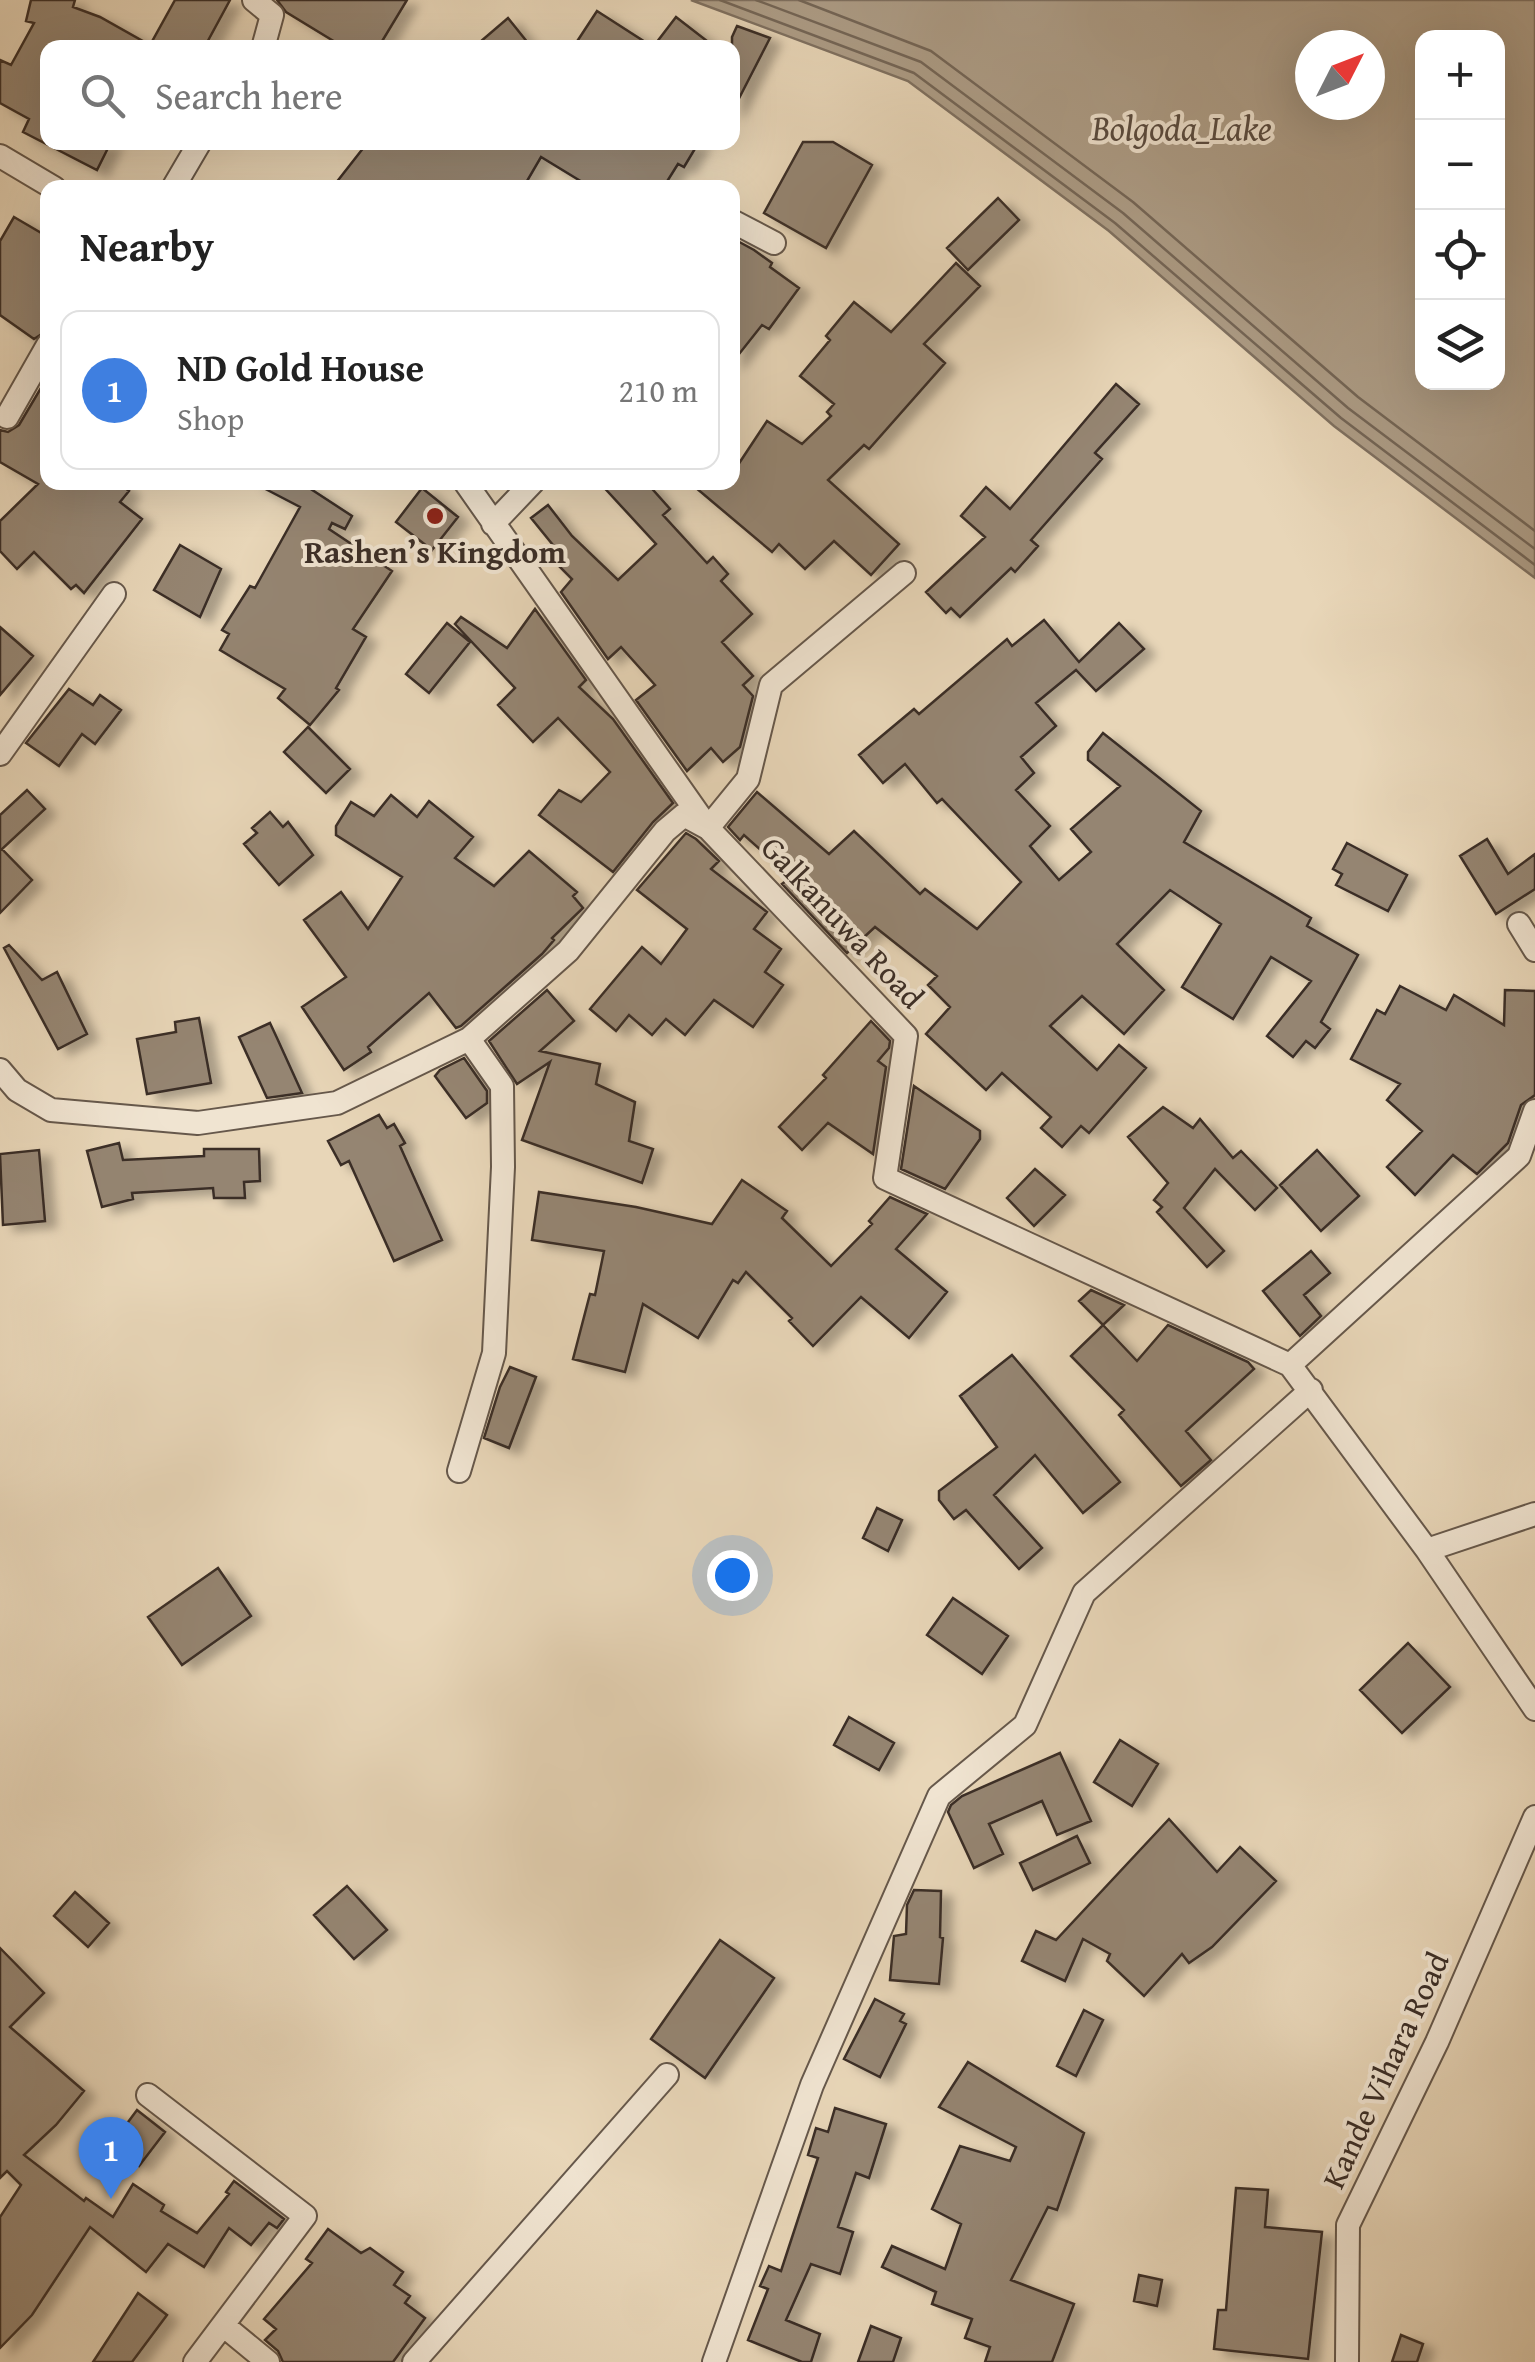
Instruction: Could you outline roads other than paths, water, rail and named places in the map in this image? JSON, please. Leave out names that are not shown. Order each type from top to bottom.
[{"type":"street","points":[[254,0],[272,15],[264,40]]},
{"type":"street","points":[[179,180],[195,150]]},
{"type":"street","points":[[0,156],[40,180]]},
{"type":"street","points":[[740,224],[774,243]]},
{"type":"street","points":[[7,417],[40,359]]},
{"type":"street","points":[[470,490],[708,828]]},
{"type":"street","points":[[492,524],[524,490]]},
{"type":"street","points":[[708,828],[748,780],[771,685],[904,573]]},
{"type":"street","points":[[0,754],[114,594]]},
{"type":"street","points":[[0,1070],[17,1090],[51,1110],[198,1123],[336,1103],[469,1039],[568,952],[665,831],[684,815],[708,828]]},
{"type":"street","name":"Galkanuwa Road","points":[[708,828],[906,1036],[885,1178],[1290,1365],[1426,1550]]},
{"type":"street","points":[[1519,924],[1535,950]]},
{"type":"street","points":[[459,1471],[494,1353],[503,1183],[502,1086],[469,1039]]},
{"type":"street","points":[[1290,1365],[1520,1156],[1535,1111]]},
{"type":"street","points":[[714,2362],[812,2086],[939,1796],[1025,1724],[1084,1592],[1312,1390]]},
{"type":"street","points":[[1535,1514],[1426,1550],[1535,1708]]},
{"type":"street","name":"Kande Vihara Road","points":[[1348,2362],[1348,2225],[1437,2042],[1535,1817]]},
{"type":"street","points":[[414,2362],[667,2075]]},
{"type":"street","points":[[148,2095],[305,2216],[195,2362]]},
{"type":"street","points":[[222,2325],[268,2362]]},
{"type":"water","name":"Bolgoda_Lake","points":[[691,0],[1535,0],[1535,578],[1334,426],[1109,231],[908,81]]},
{"type":"place","name":"Rashen’s Kingdom","points":[[435,516]]},
{"type":"place","name":"ND Gold House","points":[[111,2199]]}]
